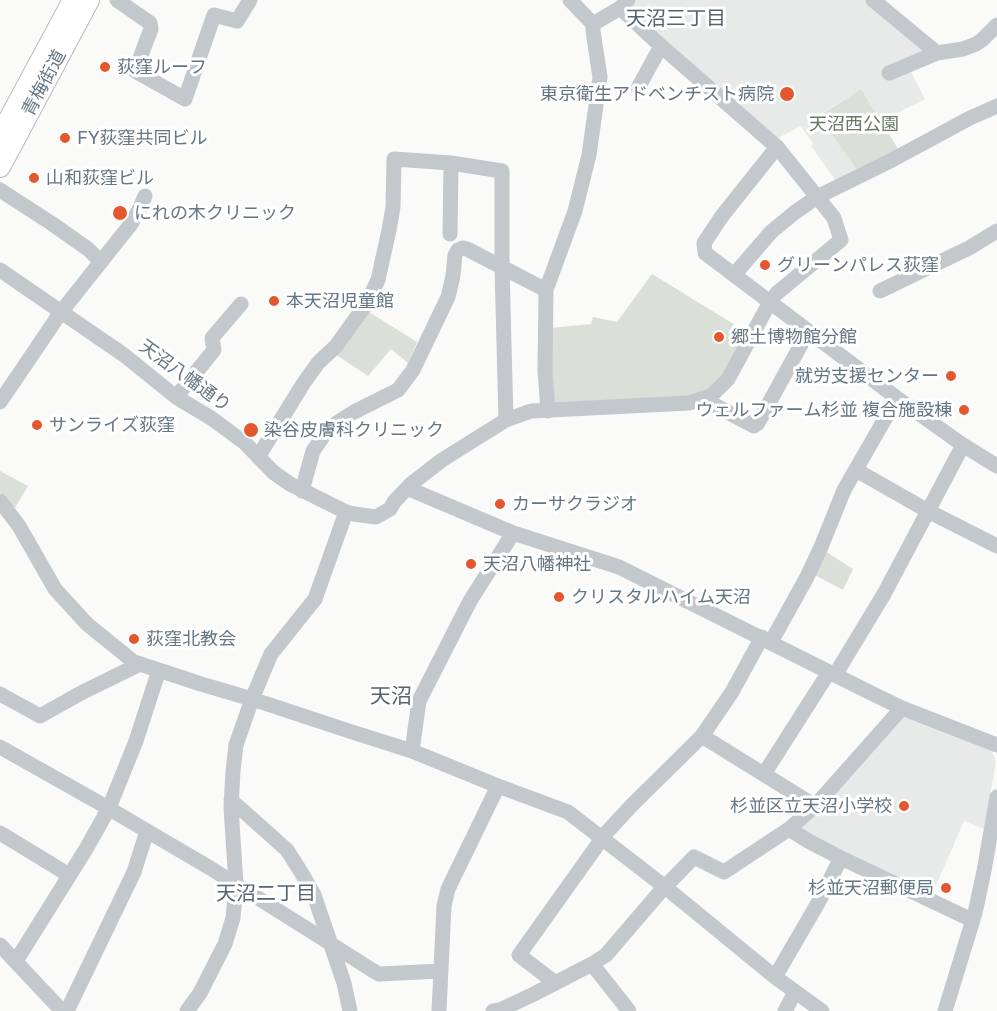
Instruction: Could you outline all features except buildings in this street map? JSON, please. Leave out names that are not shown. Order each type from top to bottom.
[{"type":"main road","name":"青梅街道","points":[[0,136],[73,0]]},
{"type":"main road","name":"青梅街道","points":[[0,167],[89,0]]},
{"type":"street","points":[[117,0],[150,23],[151,29],[135,71],[185,99],[214,15],[237,21],[250,0]]},
{"type":"street","points":[[548,411],[545,371],[546,290],[575,211],[589,155],[600,77],[593,31],[570,0]]},
{"type":"street","points":[[873,0],[891,6],[937,53]]},
{"type":"street","points":[[585,19],[624,4],[661,46],[777,147],[834,218],[841,240],[777,293],[728,379],[711,396],[689,403],[531,411],[506,420],[442,460],[407,488],[513,533],[619,567],[902,708],[997,745]]},
{"type":"street","points":[[889,73],[937,53],[963,49],[976,44],[997,25]]},
{"type":"street","points":[[638,88],[661,46]]},
{"type":"street","points":[[734,275],[771,232],[817,197],[997,106]]},
{"type":"street","points":[[777,147],[722,216],[704,243],[705,253],[897,398],[963,446],[997,466]]},
{"type":"street","points":[[258,457],[303,384],[318,363],[336,346],[367,303],[378,280],[393,207],[394,159],[452,163],[502,171],[506,420]]},
{"type":"street","points":[[450,234],[452,163]]},
{"type":"street","points":[[0,190],[88,249],[100,261]]},
{"type":"street","points":[[2,393],[61,312],[131,224],[145,196]]},
{"type":"street","points":[[880,291],[969,248],[997,231]]},
{"type":"street","points":[[302,491],[313,451],[324,435],[354,412],[398,390],[413,370],[448,297],[455,255],[458,250],[467,249],[546,290]]},
{"type":"street","name":"天沼八幡通り","points":[[0,270],[124,355],[176,397],[211,418],[245,443],[273,472],[302,491],[346,512],[376,517],[390,509],[407,488]]},
{"type":"street","points":[[176,397],[214,350],[212,338],[241,304]]},
{"type":"street","points":[[703,399],[754,426],[758,423],[808,332]]},
{"type":"street","points":[[555,982],[519,955],[602,838],[702,736],[732,692],[807,577],[844,489],[897,398]]},
{"type":"street","points":[[764,774],[886,591],[963,446]]},
{"type":"street","points":[[856,470],[928,511],[997,546]]},
{"type":"street","points":[[0,501],[19,526],[55,588],[87,624],[134,662],[412,751],[568,812],[665,887],[775,977],[822,1011]]},
{"type":"street","points":[[187,1011],[200,993],[225,944],[233,918],[236,885],[231,800],[236,745],[271,654],[315,599],[346,512]]},
{"type":"street","points":[[412,751],[419,701],[470,601],[513,533]]},
{"type":"street","points":[[0,694],[40,716],[140,664]]},
{"type":"street","points":[[16,961],[109,808],[133,750],[159,670]]},
{"type":"street","points":[[493,1011],[534,994],[606,955],[694,857],[724,872],[789,829],[815,806],[902,708]]},
{"type":"street","points":[[702,736],[815,806]]},
{"type":"street","points":[[0,747],[109,808],[372,970],[380,974],[441,971]]},
{"type":"street","points":[[439,1011],[444,906],[448,889],[498,786]]},
{"type":"street","points":[[945,1011],[984,871],[997,797]]},
{"type":"street","points":[[231,800],[287,850],[314,895],[344,983],[350,1011]]},
{"type":"street","points":[[789,829],[841,858],[972,920]]},
{"type":"street","points":[[67,1011],[134,872],[147,831]]},
{"type":"street","points":[[0,833],[69,876]]},
{"type":"street","points":[[775,977],[841,858]]},
{"type":"street","points":[[0,945],[62,1011]]},
{"type":"street","points":[[592,964],[629,1011]]},
{"type":"street","points":[[785,1011],[795,992]]},
{"type":"shaded area","name":"東京衛生アドベンチスト病院","points":[[634,0],[865,0],[926,50],[909,68],[925,99],[881,121],[861,89],[819,115],[859,173],[838,184],[811,146],[813,144],[801,126],[774,140],[628,9]]},
{"type":"shaded area","name":"杉並区立天沼小学校","points":[[905,714],[988,747],[996,762],[984,829],[964,821],[931,897],[814,841],[798,827]]},
{"type":"green space","name":"天沼西公園","points":[[861,89],[900,152],[859,173],[819,116]]},
{"type":"green space","points":[[652,274],[750,334],[736,359],[703,395],[553,405],[550,328],[591,324],[593,317],[617,322]]},
{"type":"green space","points":[[369,312],[417,342],[408,363],[391,349],[368,376],[335,354]]},
{"type":"green space","points":[[0,471],[28,486],[15,508],[0,492]]},
{"type":"green space","points":[[822,549],[853,569],[843,590],[811,573]]},
{"type":"place","name":"荻窪ルーフ","points":[[105,67]]},
{"type":"place","name":"東京衛生アドベンチスト病院","points":[[787,94]]},
{"type":"place","name":"FY荻窪共同ビル","points":[[65,138]]},
{"type":"place","name":"山和荻窪ビル","points":[[34,178]]},
{"type":"place","name":"にれの木クリニック","points":[[120,213]]},
{"type":"place","name":"グリーンパレス荻窪","points":[[765,265]]},
{"type":"place","name":"本天沼児童館","points":[[274,301]]},
{"type":"place","name":"郷土博物館分館","points":[[719,337]]},
{"type":"place","name":"就労支援センター","points":[[951,376]]},
{"type":"place","name":"ウェルファーム杉並 複合施設棟","points":[[964,410]]},
{"type":"place","name":"サンライズ荻窪","points":[[37,425]]},
{"type":"place","name":"染谷皮膚科クリニック","points":[[251,430]]},
{"type":"place","name":"カーサクラジオ","points":[[500,504]]},
{"type":"place","name":"天沼八幡神社","points":[[471,564]]},
{"type":"place","name":"クリスタルハイム天沼","points":[[559,597]]},
{"type":"place","name":"荻窪北教会","points":[[134,639]]},
{"type":"place","name":"杉並区立天沼小学校","points":[[904,806]]},
{"type":"place","name":"杉並天沼郵便局","points":[[946,888]]},
{"type":"district","name":"天沼三丁目","points":[[676,19]]},
{"type":"district","name":"天沼","points":[[391,696]]},
{"type":"district","name":"天沼二丁目","points":[[266,894]]}]
